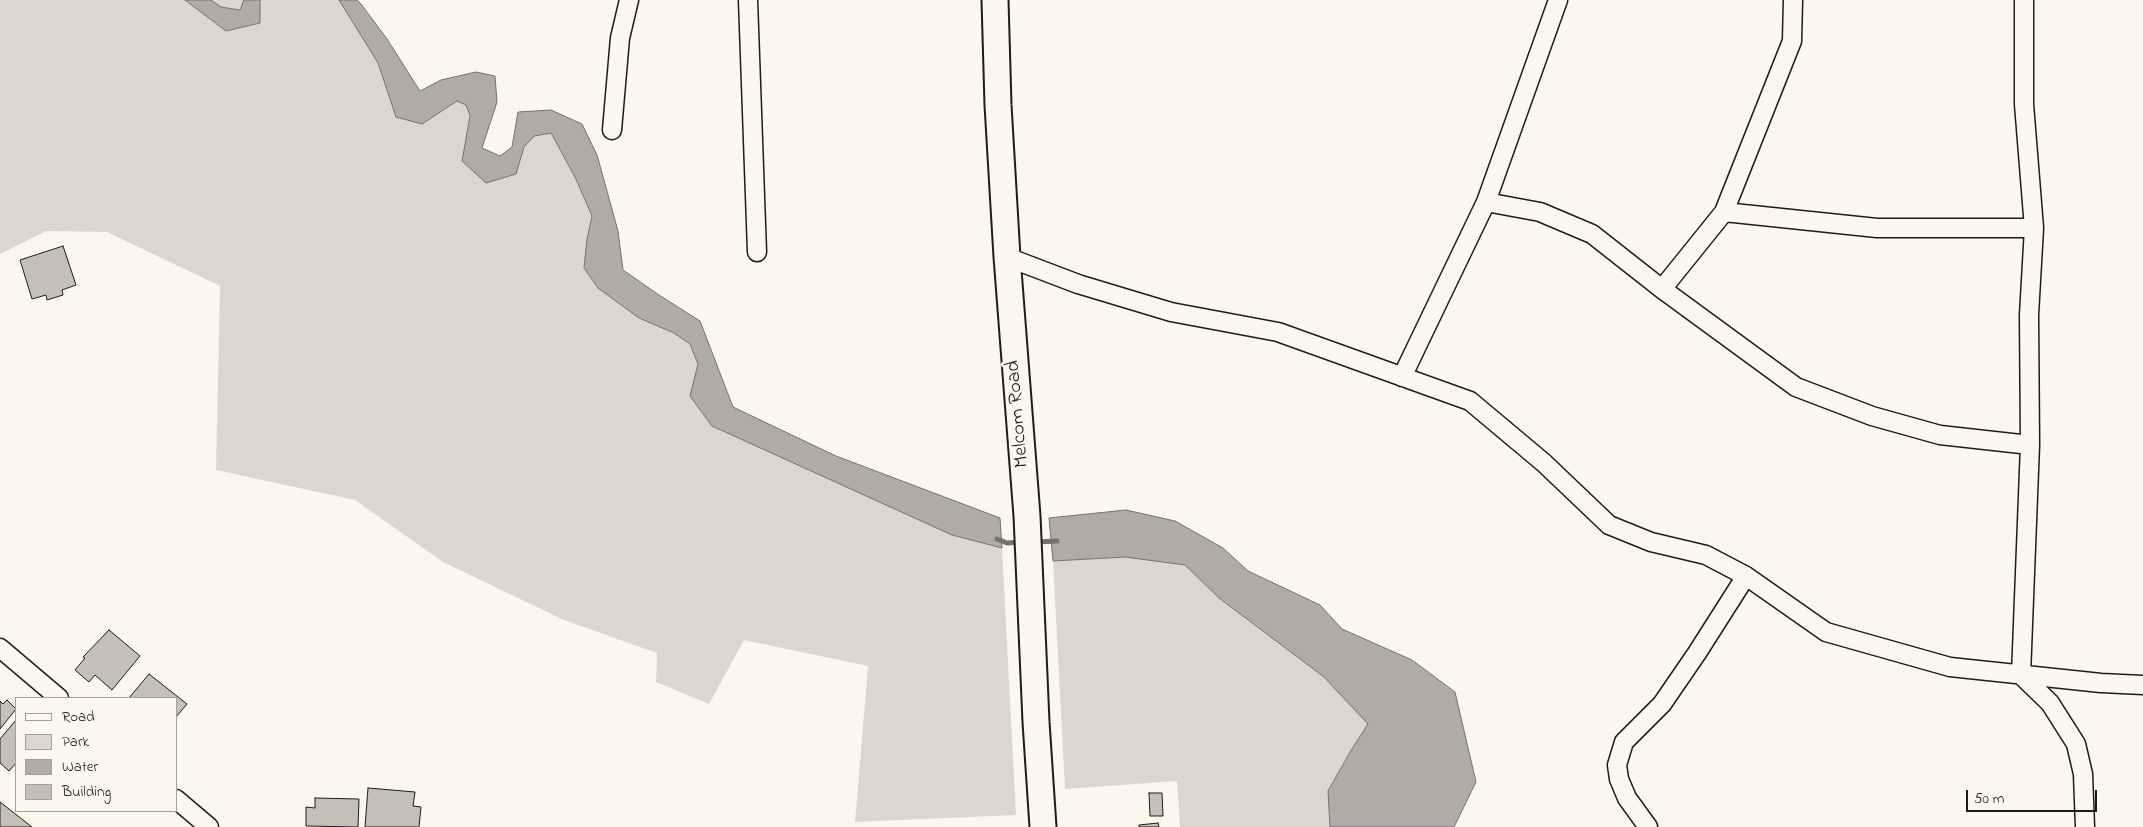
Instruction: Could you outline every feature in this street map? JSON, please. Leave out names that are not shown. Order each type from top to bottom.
[{"type":"main road","name":"Melcom Road","points":[[995,0],[998,105],[1007,257],[1027,516],[1036,722],[1043,827]]},
{"type":"street","points":[[612,130],[620,38],[629,0]]},
{"type":"street","points":[[748,0],[757,252]]},
{"type":"street","points":[[1402,377],[1486,202],[1558,0]]},
{"type":"street","points":[[1662,289],[1724,212],[1792,41],[1793,0]]},
{"type":"street","points":[[2024,0],[2024,104],[2034,228],[2029,315],[2030,445],[2021,675],[2050,703],[2076,744],[2083,774],[2085,827]]},
{"type":"street","points":[[1486,202],[1540,212],[1592,234],[1662,289],[1796,387],[1872,416],[1940,435],[2030,445]]},
{"type":"street","points":[[1724,212],[1877,228],[2034,228]]},
{"type":"street","points":[[1007,257],[1078,284],[1171,312],[1278,332],[1470,401],[1544,463],[1609,525],[1651,542],[1706,555],[1746,576],[1826,632],[1950,667],[2101,683],[2143,685]]},
{"type":"street","points":[[1648,827],[1627,798],[1618,779],[1617,765],[1624,742],[1662,704],[1746,576]]},
{"type":"street","points":[[0,648],[58,697]]},
{"type":"street","points":[[178,801],[209,827]]},
{"type":"green space","points":[[0,0],[185,0],[226,31],[259,23],[260,0],[339,0],[378,63],[396,117],[422,124],[457,101],[466,105],[470,116],[462,161],[516,174],[524,147],[534,135],[551,133],[575,177],[592,216],[587,239],[584,269],[639,318],[674,333],[690,344],[698,364],[690,396],[952,535],[1002,548],[1016,815],[855,822],[868,666],[744,640],[709,704],[656,682],[657,653],[564,620],[443,562],[355,500],[216,470],[220,286],[107,232],[46,231],[0,254]]},
{"type":"green space","points":[[211,0],[244,0],[241,10],[221,7]]},
{"type":"green space","points":[[1125,557],[1185,565],[1219,598],[1324,677],[1369,724],[1350,752],[1328,791],[1330,827],[1180,827],[1177,781],[1065,789],[1053,561]]},
{"type":"water","points":[[185,0],[211,0],[221,7],[240,10],[244,0],[260,0],[260,23],[226,31]]},
{"type":"water","points":[[339,0],[357,0],[361,4],[387,39],[420,91],[441,80],[476,72],[495,76],[497,102],[482,148],[500,156],[512,147],[518,112],[551,110],[582,124],[597,155],[618,231],[623,270],[700,321],[733,407],[836,456],[1000,518],[1002,548],[952,535],[712,426],[690,396],[698,364],[690,344],[674,333],[639,318],[598,288],[584,268],[592,216],[575,177],[551,133],[534,136],[524,147],[516,174],[486,183],[462,161],[470,116],[466,105],[457,101],[422,124],[396,117],[378,63]]},
{"type":"water","points":[[1126,510],[1175,521],[1223,548],[1248,571],[1320,605],[1342,629],[1412,660],[1455,692],[1476,782],[1454,827],[1330,827],[1328,791],[1368,724],[1324,677],[1219,598],[1185,565],[1125,557],[1053,561],[1049,518]]},
{"type":"building","points":[[63,246],[76,285],[62,290],[63,295],[47,300],[46,295],[32,299],[20,260]]},
{"type":"building","points":[[109,630],[140,656],[112,690],[95,675],[89,682],[75,670],[85,658],[83,657]]},
{"type":"building","points":[[149,674],[187,704],[178,715],[178,697],[130,697]]},
{"type":"building","points":[[7,700],[15,710],[0,729],[0,701],[3,704]]},
{"type":"building","points":[[15,721],[15,764],[9,771],[0,763],[0,739]]},
{"type":"building","points":[[368,788],[415,792],[413,806],[421,807],[419,827],[365,827]]},
{"type":"building","points":[[1149,793],[1162,793],[1163,816],[1150,816]]},
{"type":"building","points":[[315,798],[359,799],[358,827],[306,826],[306,807],[315,808]]},
{"type":"building","points":[[0,802],[32,827],[0,827]]},
{"type":"building","points":[[1158,823],[1159,827],[1139,827],[1139,825]]},
{"type":"waterway","points":[[997,539],[1007,543],[1022,542]]},
{"type":"waterway","points":[[1036,542],[1057,541]]}]
